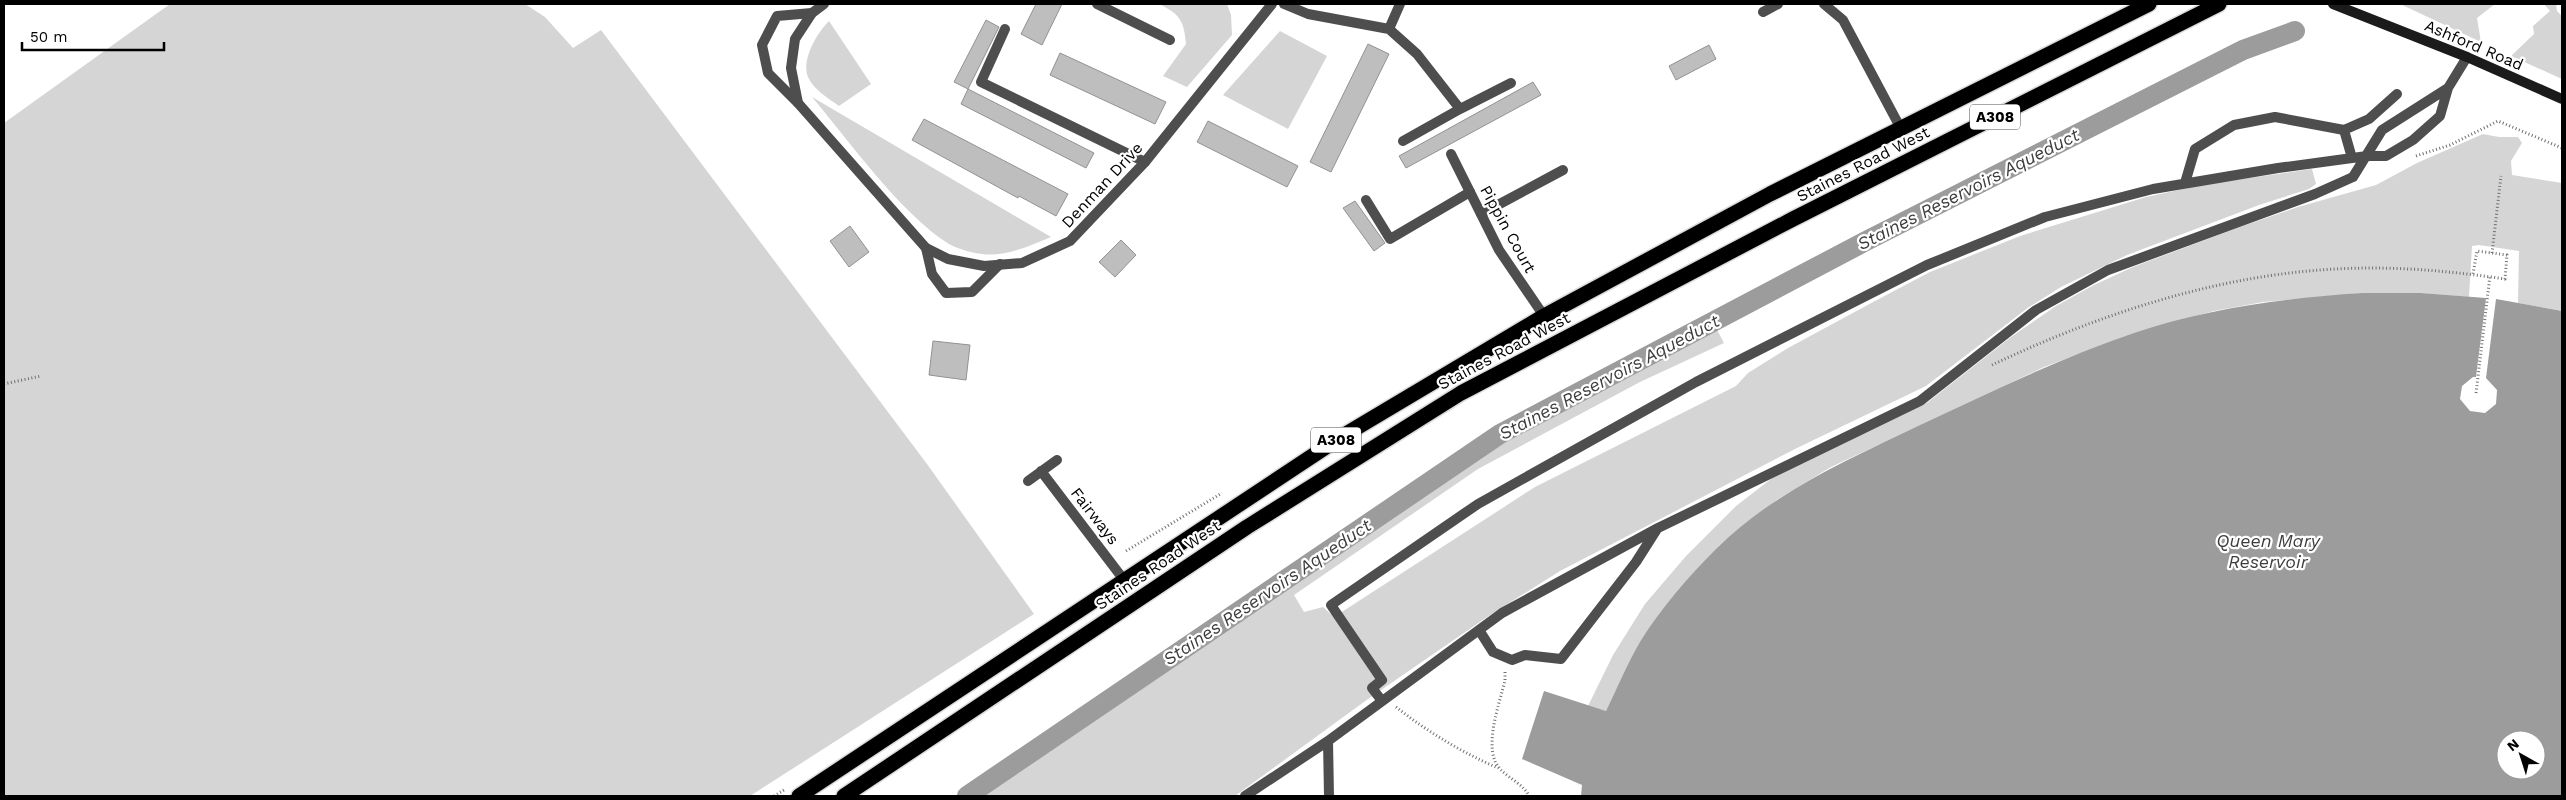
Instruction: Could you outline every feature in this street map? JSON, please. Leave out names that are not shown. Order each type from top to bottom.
[{"type":"highway","name":"Staines Road West","points":[[844,796],[1255,522],[1461,393],[1802,214],[2219,4]]},
{"type":"highway","name":"Staines Road West","points":[[799,796],[1341,436],[1544,316],[1900,127],[2143,6]]},
{"type":"street","points":[[798,103],[791,68],[795,39],[812,14],[824,4]]},
{"type":"street","points":[[1097,4],[1170,40]]},
{"type":"street","name":"Denman Drive","points":[[812,14],[777,16],[762,45],[768,73],[798,103],[926,248],[948,259],[984,266],[1022,263],[1070,241],[1145,162],[1272,4]]},
{"type":"street","points":[[1284,4],[1308,14],[1389,29],[1417,54],[1460,109]]},
{"type":"street","points":[[1389,29],[1400,4]]},
{"type":"street","points":[[1763,12],[1778,4]]},
{"type":"street","points":[[1824,4],[1843,20],[1900,127]]},
{"type":"street","name":"Ashford Road","points":[[2333,4],[2343,6],[2467,57],[2562,99]]},
{"type":"street","points":[[1005,29],[981,82],[1145,162]]},
{"type":"street","points":[[1384,699],[1372,688],[1382,680],[1331,605],[1478,504],[1696,382],[1927,265],[2044,217],[2153,189],[2352,158],[2386,156],[2412,140],[2440,116],[2448,88],[2467,57]]},
{"type":"street","points":[[1403,141],[1511,83]]},
{"type":"street","points":[[1245,796],[1328,741],[1502,613],[1658,528],[1920,401],[2036,310],[2108,270],[2315,194],[2353,177],[2382,130],[2448,88]]},
{"type":"street","points":[[2185,184],[2195,149],[2234,124],[2275,117],[2344,130],[2369,119],[2397,94]]},
{"type":"street","points":[[2344,130],[2352,158]]},
{"type":"street","name":"Pippin Court","points":[[1451,154],[1514,275],[1544,316]]},
{"type":"street","points":[[1481,214],[1563,170]]},
{"type":"street","points":[[1366,200],[1390,239],[1470,192]]},
{"type":"street","points":[[926,248],[932,274],[946,293],[972,292],[1000,264]]},
{"type":"street","points":[[1028,481],[1057,460]]},
{"type":"street","name":"Fairways","points":[[1041,471],[1124,580]]},
{"type":"street","points":[[1479,630],[1493,652],[1512,660],[1525,655],[1561,659],[1636,562],[1658,528]]},
{"type":"street","points":[[1328,741],[1329,796]]},
{"type":"path","points":[[2408,159],[2450,145],[2498,121],[2562,148]]},
{"type":"path","points":[[2492,253],[2502,176]]},
{"type":"path","points":[[1988,366],[2049,338],[2108,316],[2252,279],[2320,270],[2390,268],[2473,274],[2505,279],[2508,255],[2477,251],[2473,274]]},
{"type":"path","points":[[2476,393],[2490,276]]},
{"type":"path","points":[[4,384],[41,376]]},
{"type":"path","points":[[1498,768],[1492,754],[1492,735],[1505,680],[1504,656]]},
{"type":"path","points":[[1384,699],[1443,740],[1471,756],[1498,768],[1530,796]]},
{"type":"shaded area","points":[[170,4],[525,4],[545,17],[573,48],[601,30],[927,464],[1034,614],[750,796],[4,796],[4,123]]},
{"type":"shaded area","points":[[1159,4],[1227,4],[1231,15],[1232,35],[1187,87],[1163,76],[1186,44],[1184,29],[1180,19],[1172,11]]},
{"type":"shaded area","points":[[2400,4],[2495,4],[2477,18],[2481,42]]},
{"type":"shaded area","points":[[2544,4],[2556,4],[2557,11],[2562,16],[2562,79],[2511,56],[2534,34],[2533,26],[2550,11]]},
{"type":"shaded area","points":[[829,21],[871,84],[839,106],[814,86],[806,70],[811,47]]},
{"type":"shaded area","points":[[1280,31],[1327,56],[1288,129],[1223,95]]},
{"type":"shaded area","points":[[812,97],[1051,237],[1017,250],[1000,254],[970,252],[949,244],[931,231],[894,196]]},
{"type":"shaded area","points":[[2483,134],[2499,137],[2518,137],[2522,143],[2511,161],[2512,175],[2562,183],[2562,311],[2518,303],[2519,251],[2479,245],[2472,246],[2469,297],[2421,293],[2362,293],[2263,302],[2214,311],[2135,333],[2044,367],[1831,467],[1778,499],[1719,546],[1640,643],[1606,711],[1588,706],[1613,655],[1645,604],[1686,556],[1736,506],[1771,479],[1798,464],[1928,402],[2011,337],[2056,306],[2094,285],[2133,267],[2240,227],[2298,207],[2376,185],[2417,163]]},
{"type":"shaded area","points":[[2312,169],[2316,184],[2309,189],[2259,205],[2127,255],[2061,287],[2029,307],[1926,386],[1797,448],[1560,571],[1490,615],[1368,699],[1235,796],[976,796],[1500,442],[1716,328],[1724,343],[1640,382],[1478,469],[1294,595],[1304,612],[1323,607],[1334,617],[1535,487],[1736,386],[1748,373],[1788,348],[1930,272],[2020,236],[2146,197],[2207,184]]},
{"type":"water","name":"Queen Mary Reservoir","points":[[2362,293],[2421,293],[2486,298],[2476,377],[2473,377],[2462,386],[2460,399],[2470,411],[2485,413],[2496,404],[2497,390],[2486,378],[2496,299],[2562,311],[2562,796],[1581,796],[1582,785],[1522,759],[1544,691],[1606,711],[1640,642],[1666,605],[1686,581],[1739,528],[1787,494],[1838,465],[1891,439],[2025,376],[2079,353],[2162,324],[2218,311],[2276,301]]},
{"type":"building","points":[[1036,4],[1062,4],[1042,45],[1021,34]]},
{"type":"building","points":[[986,20],[999,27],[968,89],[954,82]]},
{"type":"building","points":[[1368,44],[1389,54],[1331,172],[1310,162]]},
{"type":"building","points":[[1709,45],[1716,59],[1676,80],[1669,66]]},
{"type":"building","points":[[1060,53],[1166,102],[1155,124],[1050,75]]},
{"type":"building","points":[[1533,82],[1541,95],[1406,168],[1399,156]]},
{"type":"building","points":[[968,89],[1094,153],[1086,168],[961,104]]},
{"type":"building","points":[[924,119],[1068,194],[1056,216],[1019,196],[1018,198],[912,140]]},
{"type":"building","points":[[1208,121],[1298,166],[1287,187],[1197,142]]},
{"type":"building","points":[[1355,201],[1385,243],[1374,251],[1343,208]]},
{"type":"building","points":[[850,226],[869,252],[849,267],[830,241]]},
{"type":"building","points":[[1121,240],[1136,255],[1115,277],[1099,262]]},
{"type":"building","points":[[933,341],[970,345],[966,380],[929,375]]},
{"type":"waterway","name":"Staines Reservoirs Aqueduct","points":[[967,796],[1500,434],[1866,241],[2243,50],[2295,31]]}]
